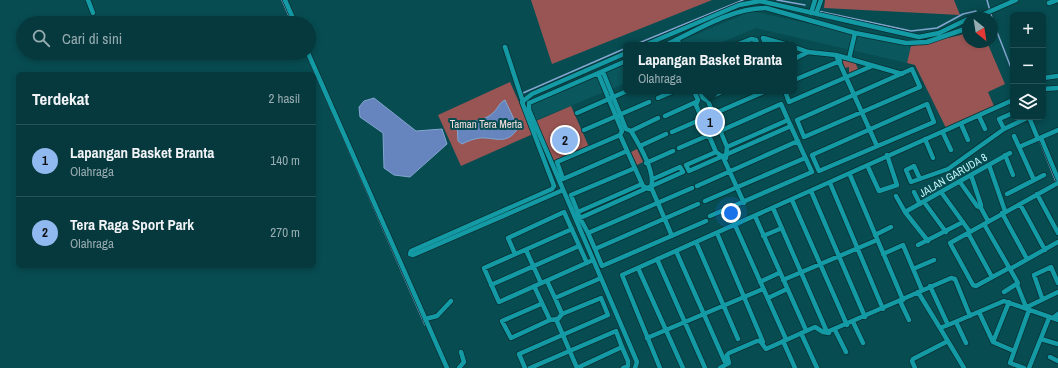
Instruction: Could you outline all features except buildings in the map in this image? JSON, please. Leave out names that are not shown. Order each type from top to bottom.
[{"type":"street","points":[[89,0],[93,13]]},
{"type":"street","points":[[285,0],[292,16]]},
{"type":"street","points":[[814,13],[815,0]]},
{"type":"street","points":[[814,13],[821,0]]},
{"type":"street","points":[[991,12],[1016,0]]},
{"type":"street","points":[[1049,3],[1058,0]]},
{"type":"street","points":[[653,42],[731,8],[750,2],[760,1],[920,37],[938,33],[962,22]]},
{"type":"street","points":[[675,42],[726,18],[758,8],[766,8],[855,33],[906,43],[927,42],[962,30]]},
{"type":"street","points":[[849,59],[855,33]]},
{"type":"street","points":[[742,42],[751,38],[757,42]]},
{"type":"street","points":[[765,42],[763,38],[776,42]]},
{"type":"street","points":[[505,47],[524,110],[553,180],[554,186]]},
{"type":"street","points":[[797,48],[808,52],[836,55],[902,74]]},
{"type":"street","points":[[797,58],[808,52]]},
{"type":"street","points":[[522,102],[532,94],[623,54]]},
{"type":"street","points":[[836,55],[877,146]]},
{"type":"street","points":[[311,60],[447,368]]},
{"type":"street","points":[[797,79],[840,61]]},
{"type":"street","points":[[522,102],[529,103],[623,62]]},
{"type":"street","points":[[786,94],[789,102],[872,66]]},
{"type":"street","points":[[912,69],[920,87],[804,137],[798,120],[902,74],[912,69]]},
{"type":"street","points":[[601,73],[625,131],[627,151],[642,184],[650,188]]},
{"type":"street","points":[[1046,78],[1058,76]]},
{"type":"street","points":[[1046,89],[1058,88]]},
{"type":"street","points":[[577,113],[623,92]]},
{"type":"street","points":[[658,98],[667,94]]},
{"type":"street","points":[[695,94],[702,119],[716,152],[724,157],[745,202]]},
{"type":"street","points":[[702,94],[713,114],[727,147],[724,157]]},
{"type":"street","points":[[665,116],[697,101],[716,94]]},
{"type":"street","points":[[713,114],[759,94]]},
{"type":"street","points":[[660,368],[621,277],[657,259],[868,167],[887,156],[909,149],[925,140],[1010,101]]},
{"type":"street","points":[[584,130],[649,102]]},
{"type":"street","points":[[529,103],[529,110],[637,362],[635,368]]},
{"type":"street","points":[[710,216],[812,172],[781,104],[720,131]]},
{"type":"street","points":[[927,104],[934,122],[819,171],[812,155],[869,129],[927,104]]},
{"type":"street","points":[[1004,129],[999,119],[1010,114]]},
{"type":"street","points":[[979,116],[985,128]]},
{"type":"street","points":[[627,151],[563,179],[557,162],[625,131],[658,118]]},
{"type":"street","points":[[672,132],[702,119]]},
{"type":"street","points":[[727,147],[788,120]]},
{"type":"street","points":[[920,179],[948,169],[1018,120]]},
{"type":"street","points":[[1030,120],[1058,179]]},
{"type":"street","points":[[961,124],[968,140]]},
{"type":"street","points":[[716,152],[686,165],[689,171],[724,157],[791,126]]},
{"type":"street","points":[[1019,147],[1058,130]]},
{"type":"street","points":[[625,131],[640,146],[653,179],[650,188],[670,236]]},
{"type":"street","points":[[943,133],[951,150]]},
{"type":"street","points":[[640,146],[666,134]]},
{"type":"street","points":[[679,148],[709,135]]},
{"type":"street","points":[[1014,136],[1034,180]]},
{"type":"street","points":[[925,140],[933,158]]},
{"type":"street","points":[[588,233],[798,141]]},
{"type":"street","points":[[646,162],[673,151]]},
{"type":"street","name":"JALAN GARUDA 8","points":[[905,212],[1008,154],[1013,175]]},
{"type":"street","points":[[868,167],[879,192],[896,185],[887,156]]},
{"type":"street","points":[[705,201],[805,158]]},
{"type":"street","points":[[989,165],[1004,212],[1027,259]]},
{"type":"street","points":[[580,218],[650,188],[682,172],[680,167],[653,179]]},
{"type":"street","points":[[635,168],[571,195],[602,266],[706,221]]},
{"type":"street","points":[[850,175],[909,320]]},
{"type":"street","points":[[971,175],[986,222],[1018,284],[1004,292]]},
{"type":"street","points":[[1007,194],[1044,175]]},
{"type":"street","points":[[960,182],[977,206],[981,208]]},
{"type":"street","points":[[830,183],[883,309]]},
{"type":"street","points":[[1058,183],[952,241],[950,244],[968,278],[975,286],[1058,242]]},
{"type":"street","points":[[578,212],[642,184]]},
{"type":"street","points":[[554,186],[552,189],[411,251],[410,254],[413,255],[563,190]]},
{"type":"street","points":[[554,186],[563,190]]},
{"type":"street","points":[[811,191],[865,317]]},
{"type":"street","points":[[914,192],[946,232]]},
{"type":"street","points":[[941,192],[963,222],[992,277]]},
{"type":"street","points":[[1037,194],[1058,233]]},
{"type":"street","points":[[896,196],[905,212],[928,241]]},
{"type":"street","points":[[792,200],[846,325]]},
{"type":"street","points":[[594,249],[698,204]]},
{"type":"street","points":[[1020,204],[1045,250]]},
{"type":"street","points":[[773,208],[826,331],[829,333]]},
{"type":"street","points":[[515,254],[508,238],[564,212],[587,263]]},
{"type":"street","points":[[755,216],[805,328]]},
{"type":"street","points":[[918,245],[963,222]]},
{"type":"street","points":[[735,225],[768,298],[795,368]]},
{"type":"street","points":[[783,280],[858,248],[891,227]]},
{"type":"street","points":[[763,236],[782,228]]},
{"type":"street","points":[[572,229],[484,268],[499,302],[593,260]]},
{"type":"street","points":[[717,233],[765,345]]},
{"type":"street","points":[[696,242],[738,339]]},
{"type":"street","points":[[883,254],[902,245],[913,269],[920,291],[964,368]]},
{"type":"street","points":[[491,285],[579,246]]},
{"type":"street","points":[[526,250],[541,283]]},
{"type":"street","points":[[676,251],[729,365]]},
{"type":"street","points":[[657,259],[686,321],[705,368]]},
{"type":"street","points":[[913,269],[934,260]]},
{"type":"street","points":[[638,268],[667,330],[682,368]]},
{"type":"street","points":[[1042,298],[1034,276],[1050,268],[1056,270],[1058,283]]},
{"type":"street","points":[[760,282],[780,273]]},
{"type":"street","points":[[555,298],[601,278]]},
{"type":"street","points":[[729,365],[727,355],[729,353],[757,341],[760,341],[765,345],[766,349],[784,339],[815,327],[823,332],[829,333],[902,301],[930,286],[951,278],[954,279],[970,316]]},
{"type":"street","points":[[547,281],[562,314]]},
{"type":"street","points":[[534,286],[541,304],[563,334],[577,368],[622,348]]},
{"type":"street","points":[[930,286],[948,325]]},
{"type":"street","points":[[1018,287],[1027,308]]},
{"type":"street","points":[[647,338],[763,289]]},
{"type":"street","points":[[768,298],[787,289]]},
{"type":"street","points":[[1008,368],[1027,308],[1042,298],[1058,292]]},
{"type":"street","points":[[525,368],[519,354],[608,315],[601,298],[562,314],[511,338],[502,321],[541,304]]},
{"type":"street","points":[[425,318],[437,316],[451,301]]},
{"type":"street","points":[[940,328],[1004,301],[1027,308],[1054,319]]},
{"type":"street","points":[[993,342],[1009,302]]},
{"type":"street","points":[[979,312],[993,342],[1014,351]]},
{"type":"street","points":[[1029,368],[1041,339],[1058,314]]},
{"type":"street","points":[[853,322],[863,343]]},
{"type":"street","points":[[956,322],[966,343]]},
{"type":"street","points":[[835,330],[846,352]]},
{"type":"street","points":[[530,368],[616,331],[628,361],[628,366],[623,368]]},
{"type":"street","points":[[801,332],[817,368]]},
{"type":"street","points":[[1041,339],[1058,344]]},
{"type":"street","points":[[915,368],[912,361],[913,359],[948,341]]},
{"type":"street","points":[[459,368],[464,362],[461,352]]},
{"type":"street","points":[[1050,357],[1058,361]]},
{"type":"street","points":[[1010,363],[1024,368]]},
{"type":"street","points":[[720,368],[729,365]]},
{"type":"shaded area","points":[[751,11],[911,46],[907,63],[756,28],[723,42],[679,42]]},
{"type":"shaded area","points":[[623,65],[623,84],[536,120],[531,105]]},
{"type":"shaded area","points":[[374,98],[416,131],[442,129],[447,144],[410,177],[394,175],[384,168],[383,133],[360,117],[359,107],[364,101]]},
{"type":"shaded area","points":[[505,100],[518,128],[514,134],[505,139],[480,138],[462,144],[458,141],[457,123],[486,118]]},
{"type":"green space","points":[[531,0],[712,0],[552,64]]},
{"type":"green space","points":[[825,0],[954,0],[960,15],[824,8]]},
{"type":"green space","points":[[962,34],[962,48],[990,48],[1005,84],[988,92],[994,106],[946,128],[915,65],[907,63],[911,46]]},
{"type":"green space","points":[[842,60],[855,62],[858,69],[849,73],[849,67],[845,68]]},
{"type":"green space","name":"Taman Tera Merta","points":[[510,82],[533,134],[461,166],[438,115]]},
{"type":"green space","points":[[571,106],[589,147],[554,161],[536,121]]},
{"type":"green space","points":[[637,149],[643,162],[637,165],[631,152]]},
{"type":"waterway","points":[[282,0],[289,16]]},
{"type":"waterway","points":[[641,42],[743,0]]},
{"type":"waterway","points":[[777,0],[805,5]]},
{"type":"waterway","points":[[987,0],[990,12]]},
{"type":"waterway","points":[[818,11],[911,31],[937,28],[963,14],[976,11]]},
{"type":"waterway","points":[[998,34],[1010,65]]},
{"type":"waterway","points":[[523,93],[623,49]]},
{"type":"waterway","points":[[309,60],[314,72]]},
{"type":"waterway","points":[[316,76],[425,325]]},
{"type":"waterway","points":[[1039,139],[1056,182]]},
{"type":"place","name":"Lapangan Basket Branta","points":[[710,122]]},
{"type":"place","name":"Tera Raga Sport Park","points":[[565,140]]}]
